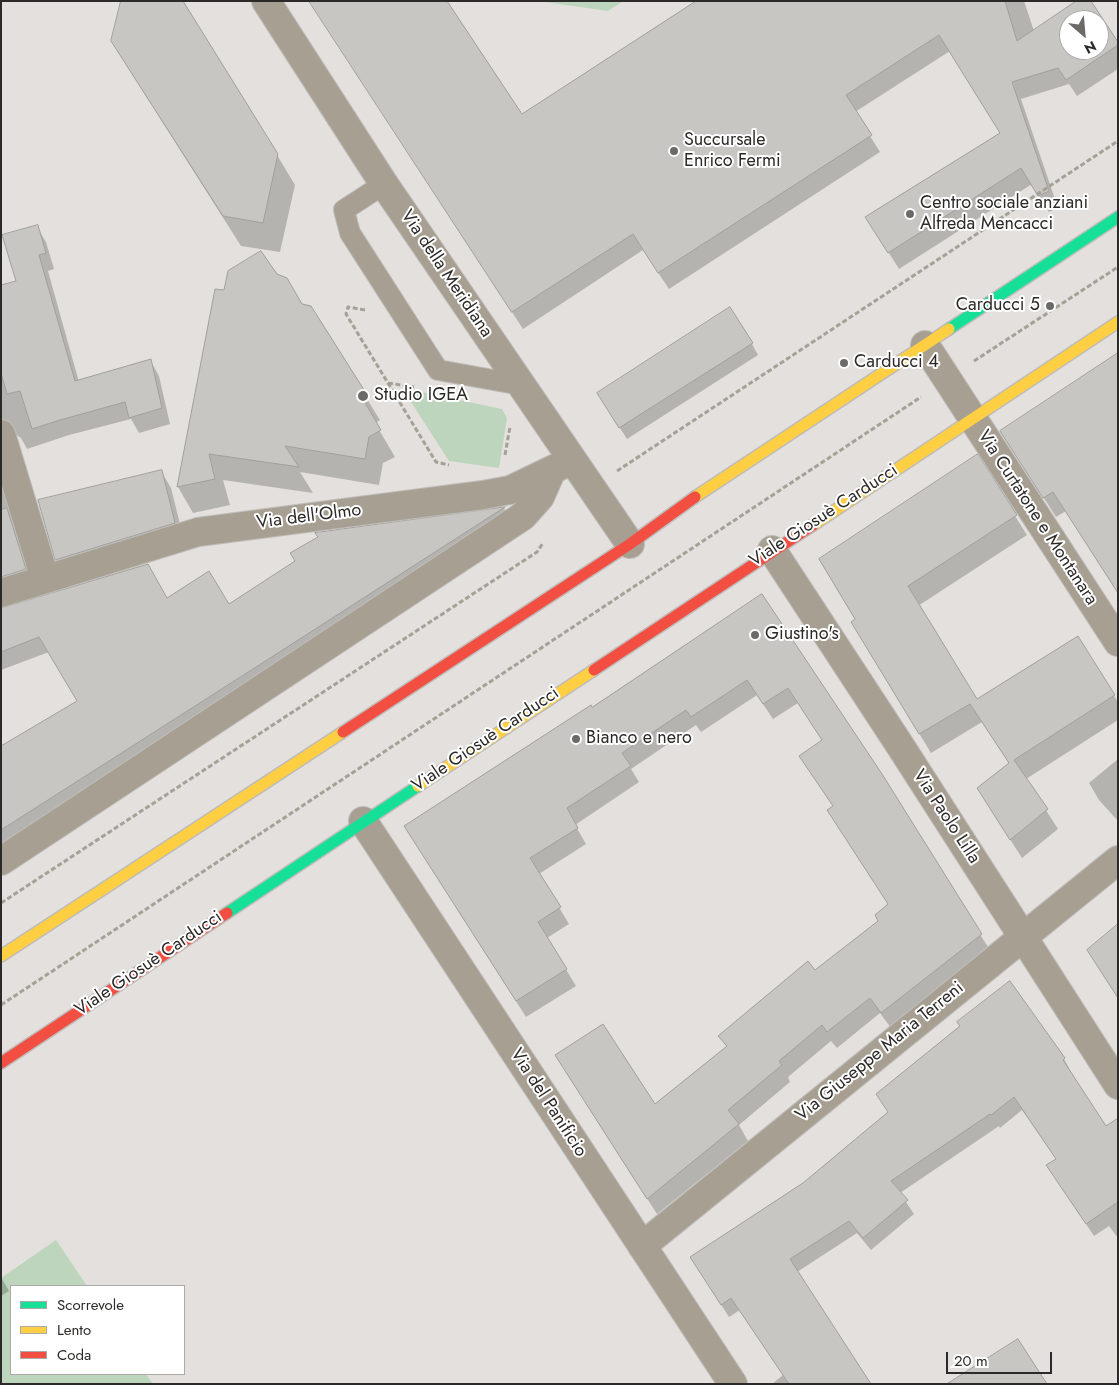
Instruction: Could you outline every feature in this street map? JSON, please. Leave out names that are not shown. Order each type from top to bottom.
[{"type":"street","name":"Via della Meridiana","points":[[266,1],[384,184],[521,385],[563,465],[592,489],[630,544]]},
{"type":"street","points":[[1,956],[630,544],[692,500],[1118,218]]},
{"type":"street","name":"Viale Giosuè Carducci","points":[[1,1063],[363,821],[1118,322]]},
{"type":"street","points":[[925,345],[972,418]]},
{"type":"street","name":"Via Curtatone e Montanara","points":[[972,418],[1118,642]]},
{"type":"street","points":[[1,434],[45,578]]},
{"type":"street","points":[[1,861],[523,516],[563,465]]},
{"type":"street","name":"Via dell'Olmo","points":[[1,593],[198,532],[483,495],[510,490],[563,465]]},
{"type":"street","name":"Via Paolo Lilla","points":[[772,550],[1118,1085]]},
{"type":"street","name":"Via del Panificio","points":[[363,821],[734,1384]]},
{"type":"street","name":"Via Giuseppe Maria Terreni","points":[[642,1246],[1118,860]]},
{"type":"lane","points":[[384,184],[344,210],[350,233],[438,370],[521,385]]},
{"type":"path","points":[[592,489],[633,459],[1118,141]]},
{"type":"path","points":[[973,362],[1118,267]]},
{"type":"path","points":[[404,318],[348,307],[346,314],[436,462],[453,466]]},
{"type":"path","points":[[387,383],[416,388]]},
{"type":"path","points":[[1,1005],[925,394]]},
{"type":"path","points":[[504,463],[511,418]]},
{"type":"green space","points":[[538,1],[623,1],[608,11]]},
{"type":"green space","points":[[402,388],[502,409],[507,418],[499,468],[449,461]]},
{"type":"green space","points":[[56,1240],[86,1285],[10,1285],[10,1375],[147,1375],[153,1384],[1,1384],[1,1278]]},
{"type":"building","points":[[121,1],[183,1],[278,154],[263,223],[223,216],[111,41]]},
{"type":"building","name":"Succursale Enrico Fermi","points":[[309,1],[447,1],[522,114],[696,1],[1005,1],[1017,41],[1059,13],[1059,60],[1096,60],[1066,80],[1058,68],[1012,82],[1049,191],[1038,196],[1021,168],[888,253],[865,217],[1000,133],[939,35],[846,95],[872,135],[658,273],[633,234],[512,312]]},
{"type":"building","name":"Succursale Enrico Fermi","points":[[1076,1],[1091,1],[1097,10],[1063,10]]},
{"type":"building","name":"Succursale Enrico Fermi","points":[[1109,28],[1118,42],[1118,45],[1109,51]]},
{"type":"building","points":[[38,225],[46,253],[39,255],[75,381],[151,359],[162,408],[129,418],[125,402],[32,429],[20,391],[7,394],[1,373],[1,285],[16,281],[2,235]]},
{"type":"building","points":[[261,251],[277,274],[287,278],[302,304],[311,306],[366,393],[361,396],[381,430],[369,437],[365,459],[285,446],[299,467],[209,454],[215,479],[177,487],[215,289],[224,290],[228,271]]},
{"type":"building","points":[[730,307],[753,343],[619,428],[597,393]]},
{"type":"building","points":[[1118,353],[1118,593],[1053,492],[1043,498],[1000,431]]},
{"type":"building","points":[[978,454],[1017,515],[908,586],[977,699],[1078,636],[1115,695],[1014,760],[1048,809],[1010,840],[977,788],[1009,763],[970,704],[919,734],[851,622],[855,619],[819,559]]},
{"type":"building","points":[[162,470],[175,523],[55,560],[38,500]]},
{"type":"building","points":[[505,507],[1,830],[1,746],[77,701],[39,637],[1,652],[1,608],[148,564],[167,598],[209,571],[229,604],[295,561],[290,553],[318,537],[315,533]]},
{"type":"building","points":[[7,508],[26,569],[1,577],[1,510]]},
{"type":"building","points":[[762,594],[882,774],[982,934],[881,1013],[870,998],[827,1032],[822,1025],[779,1061],[782,1065],[728,1110],[739,1124],[647,1199],[555,1055],[603,1024],[655,1104],[727,1046],[718,1036],[808,961],[815,970],[878,921],[875,915],[888,904],[827,810],[833,806],[799,756],[822,740],[788,688],[763,704],[747,680],[691,717],[686,710],[622,753],[631,766],[567,808],[578,828],[530,858],[561,907],[538,922],[567,969],[516,1001],[404,826],[591,705],[592,707]]},
{"type":"building","points":[[1118,924],[1118,998],[1087,950]]},
{"type":"building","points":[[1010,981],[1065,1058],[1063,1060],[1106,1126],[1118,1118],[1118,1202],[1086,1224],[1046,1165],[1056,1159],[1014,1097],[991,1115],[891,1181],[908,1200],[863,1238],[849,1221],[790,1259],[871,1384],[789,1384],[731,1298],[721,1305],[690,1257],[803,1183],[888,1112],[876,1094],[960,1026],[957,1022]]},
{"type":"building","points":[[1018,1339],[1047,1384],[947,1384]]},
{"type":"traffic: fast","points":[[949,329],[1118,217]]},
{"type":"traffic: fast","points":[[227,913],[418,786]]},
{"type":"traffic: slow","points":[[813,525],[1118,322]]},
{"type":"traffic: slow","points":[[695,497],[949,329]]},
{"type":"traffic: slow","points":[[418,786],[594,670]]},
{"type":"traffic: slow","points":[[1,956],[343,732]]},
{"type":"traffic: jam","points":[[343,732],[630,544],[695,497]]},
{"type":"traffic: jam","points":[[594,670],[813,525]]},
{"type":"traffic: jam","points":[[1,1063],[227,913]]},
{"type":"place","name":"Succursale Enrico Fermi","points":[[674,151]]},
{"type":"place","name":"Centro sociale anziani Alfreda Mencacci","points":[[910,214]]},
{"type":"place","name":"Carducci 5","points":[[1050,306]]},
{"type":"place","name":"Carducci 4","points":[[844,363]]},
{"type":"place","name":"Studio IGEA","points":[[363,396]]},
{"type":"place","name":"Giustino's","points":[[755,635]]},
{"type":"place","name":"Bianco e nero","points":[[576,739]]}]
